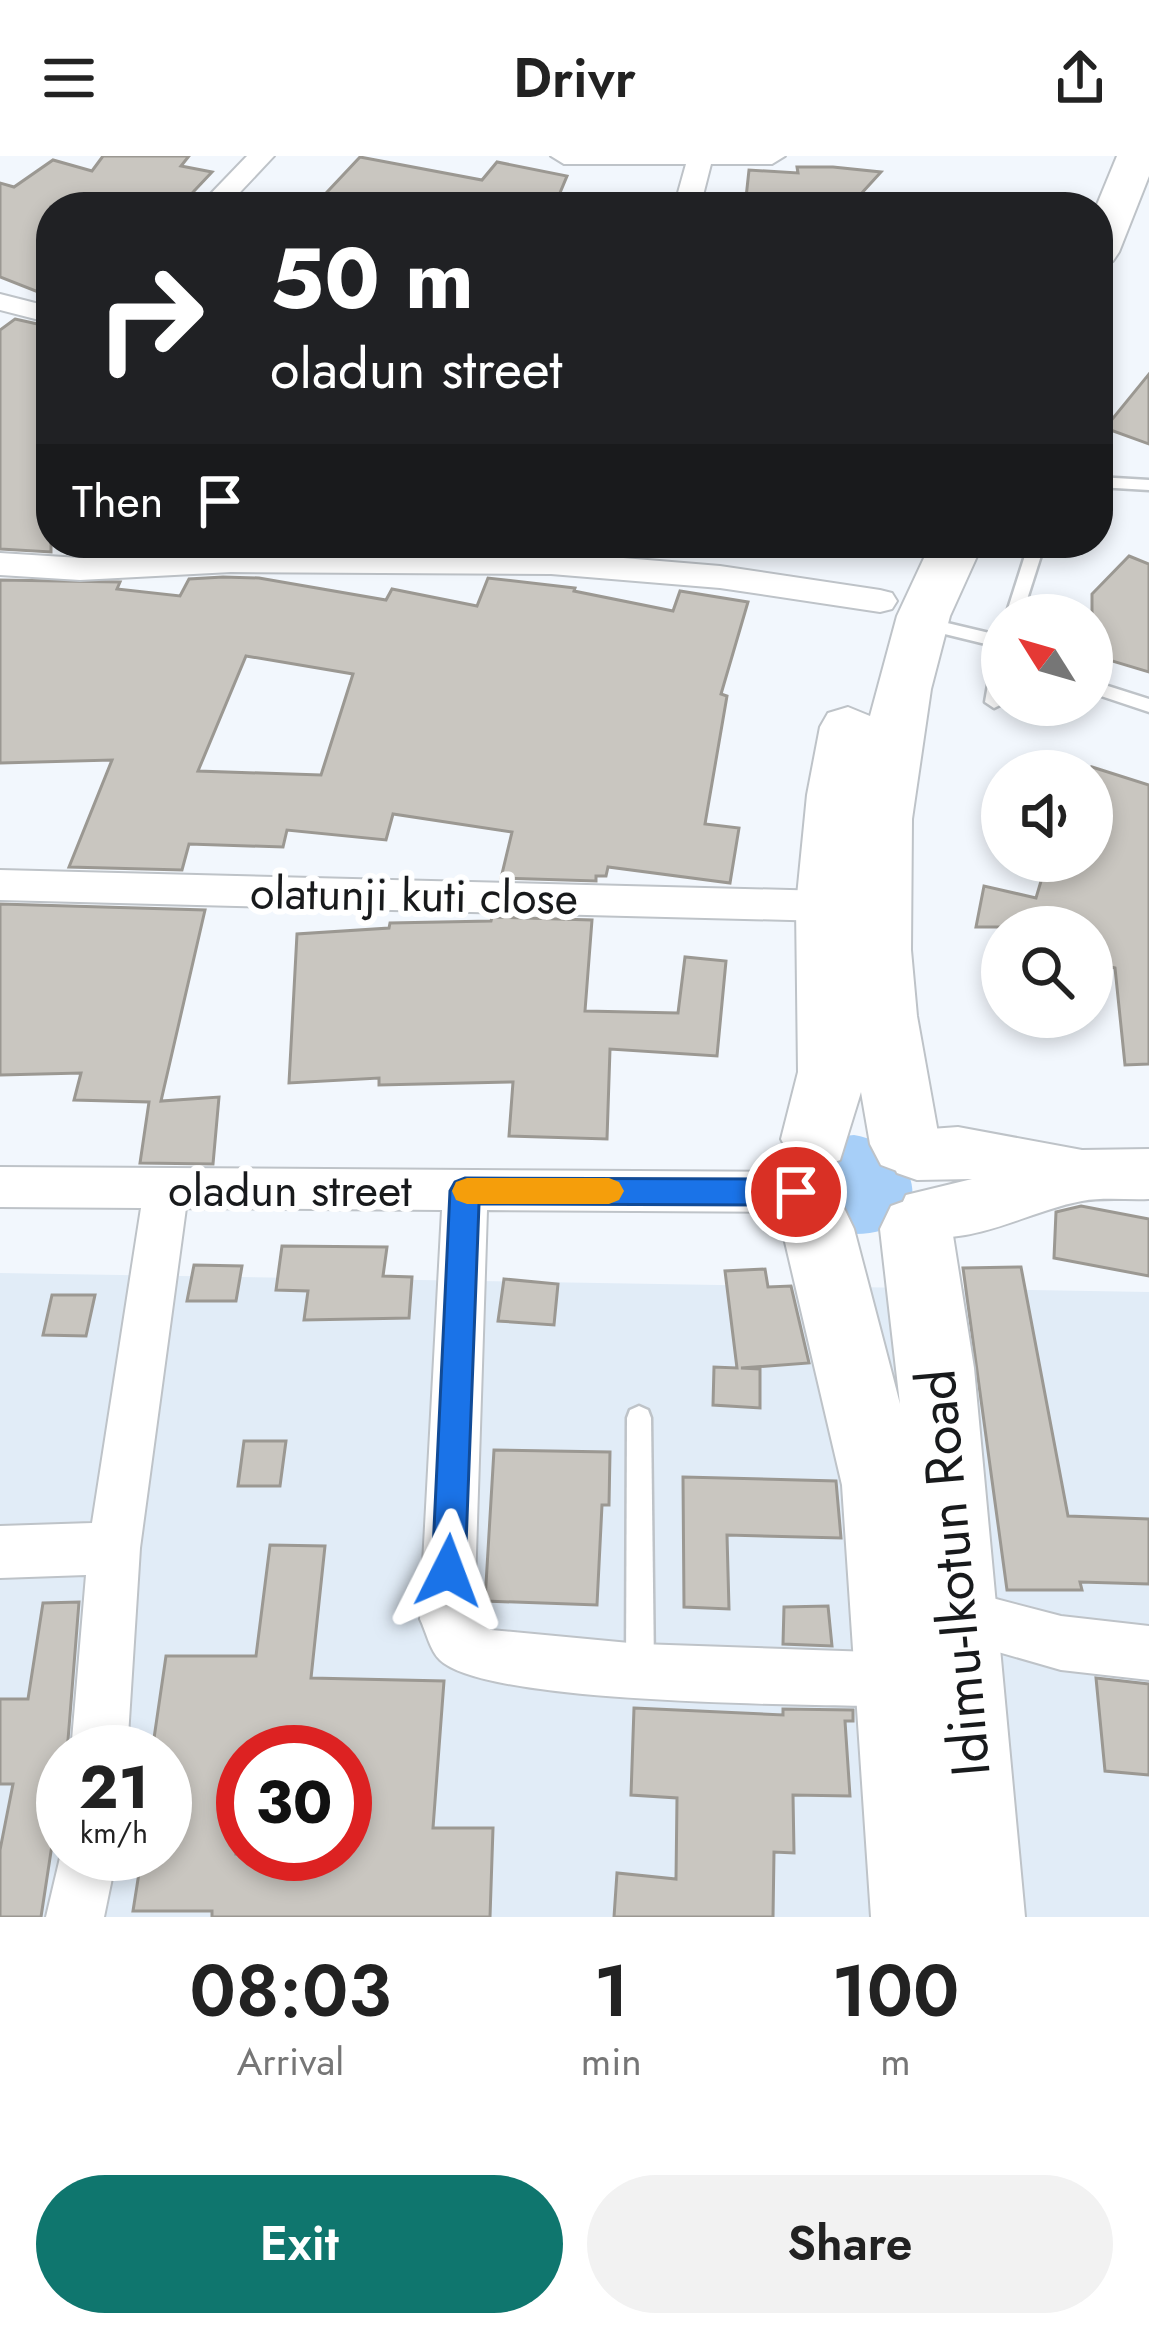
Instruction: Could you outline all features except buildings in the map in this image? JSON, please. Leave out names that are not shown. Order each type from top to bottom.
[{"type":"main road","points":[[1097,192],[1131,157]]},
{"type":"main road","points":[[1113,209],[1131,157]]},
{"type":"main road","name":"Idimu-Ikotun Road","points":[[908,558],[901,612],[899,703],[880,806],[888,1069],[916,1185],[958,1616],[931,1916]]},
{"type":"main road","name":"Idimu-Ikotun Road","points":[[931,1916],[882,1485],[810,1186],[832,1072],[827,906],[836,795],[853,701],[901,612],[945,558]]},
{"type":"main road","points":[[869,1128],[916,1185],[880,1246],[858,1246],[810,1186],[831,1131],[869,1128]]},
{"type":"street","points":[[227,192],[262,156]]},
{"type":"street","points":[[563,156],[772,156]]},
{"type":"street","points":[[691,192],[700,158]]},
{"type":"street","points":[[0,302],[36,311]]},
{"type":"street","points":[[0,564],[80,568],[231,561],[551,563],[720,577],[901,612]]},
{"type":"street","name":"olatunji kuti close","points":[[0,885],[827,906]]},
{"type":"street","points":[[916,1185],[1003,1200],[1082,1175],[1149,1174]]},
{"type":"street","name":"oladun street","points":[[0,1187],[465,1191],[810,1186]]},
{"type":"street","points":[[101,1725],[114,1548],[166,1190]]},
{"type":"street","points":[[465,1191],[446,1618],[458,1640],[484,1656],[640,1671],[902,1680]]},
{"type":"street","points":[[0,1552],[114,1548]]},
{"type":"street","points":[[958,1616],[1061,1643],[1149,1652]]},
{"type":"street","points":[[75,1917],[82,1881]]},
{"type":"lane","points":[[1113,483],[1149,485]]},
{"type":"lane","points":[[1021,594],[1032,558]]},
{"type":"lane","points":[[901,612],[981,636]]},
{"type":"lane","points":[[1113,694],[1149,706]]},
{"type":"lane","points":[[638,1418],[640,1671]]},
{"type":"shaded area","points":[[854,1135],[877,1142],[907,1171],[910,1206],[900,1220],[882,1230],[855,1234],[803,1189],[809,1157],[835,1137]]},
{"type":"shaded area","points":[[0,1273],[1149,1292],[1149,1917],[0,1917]]},
{"type":"slow traffic","points":[[467,1191],[609,1191]]},
{"type":"route","points":[[448,1571],[465,1191],[796,1192]]}]
